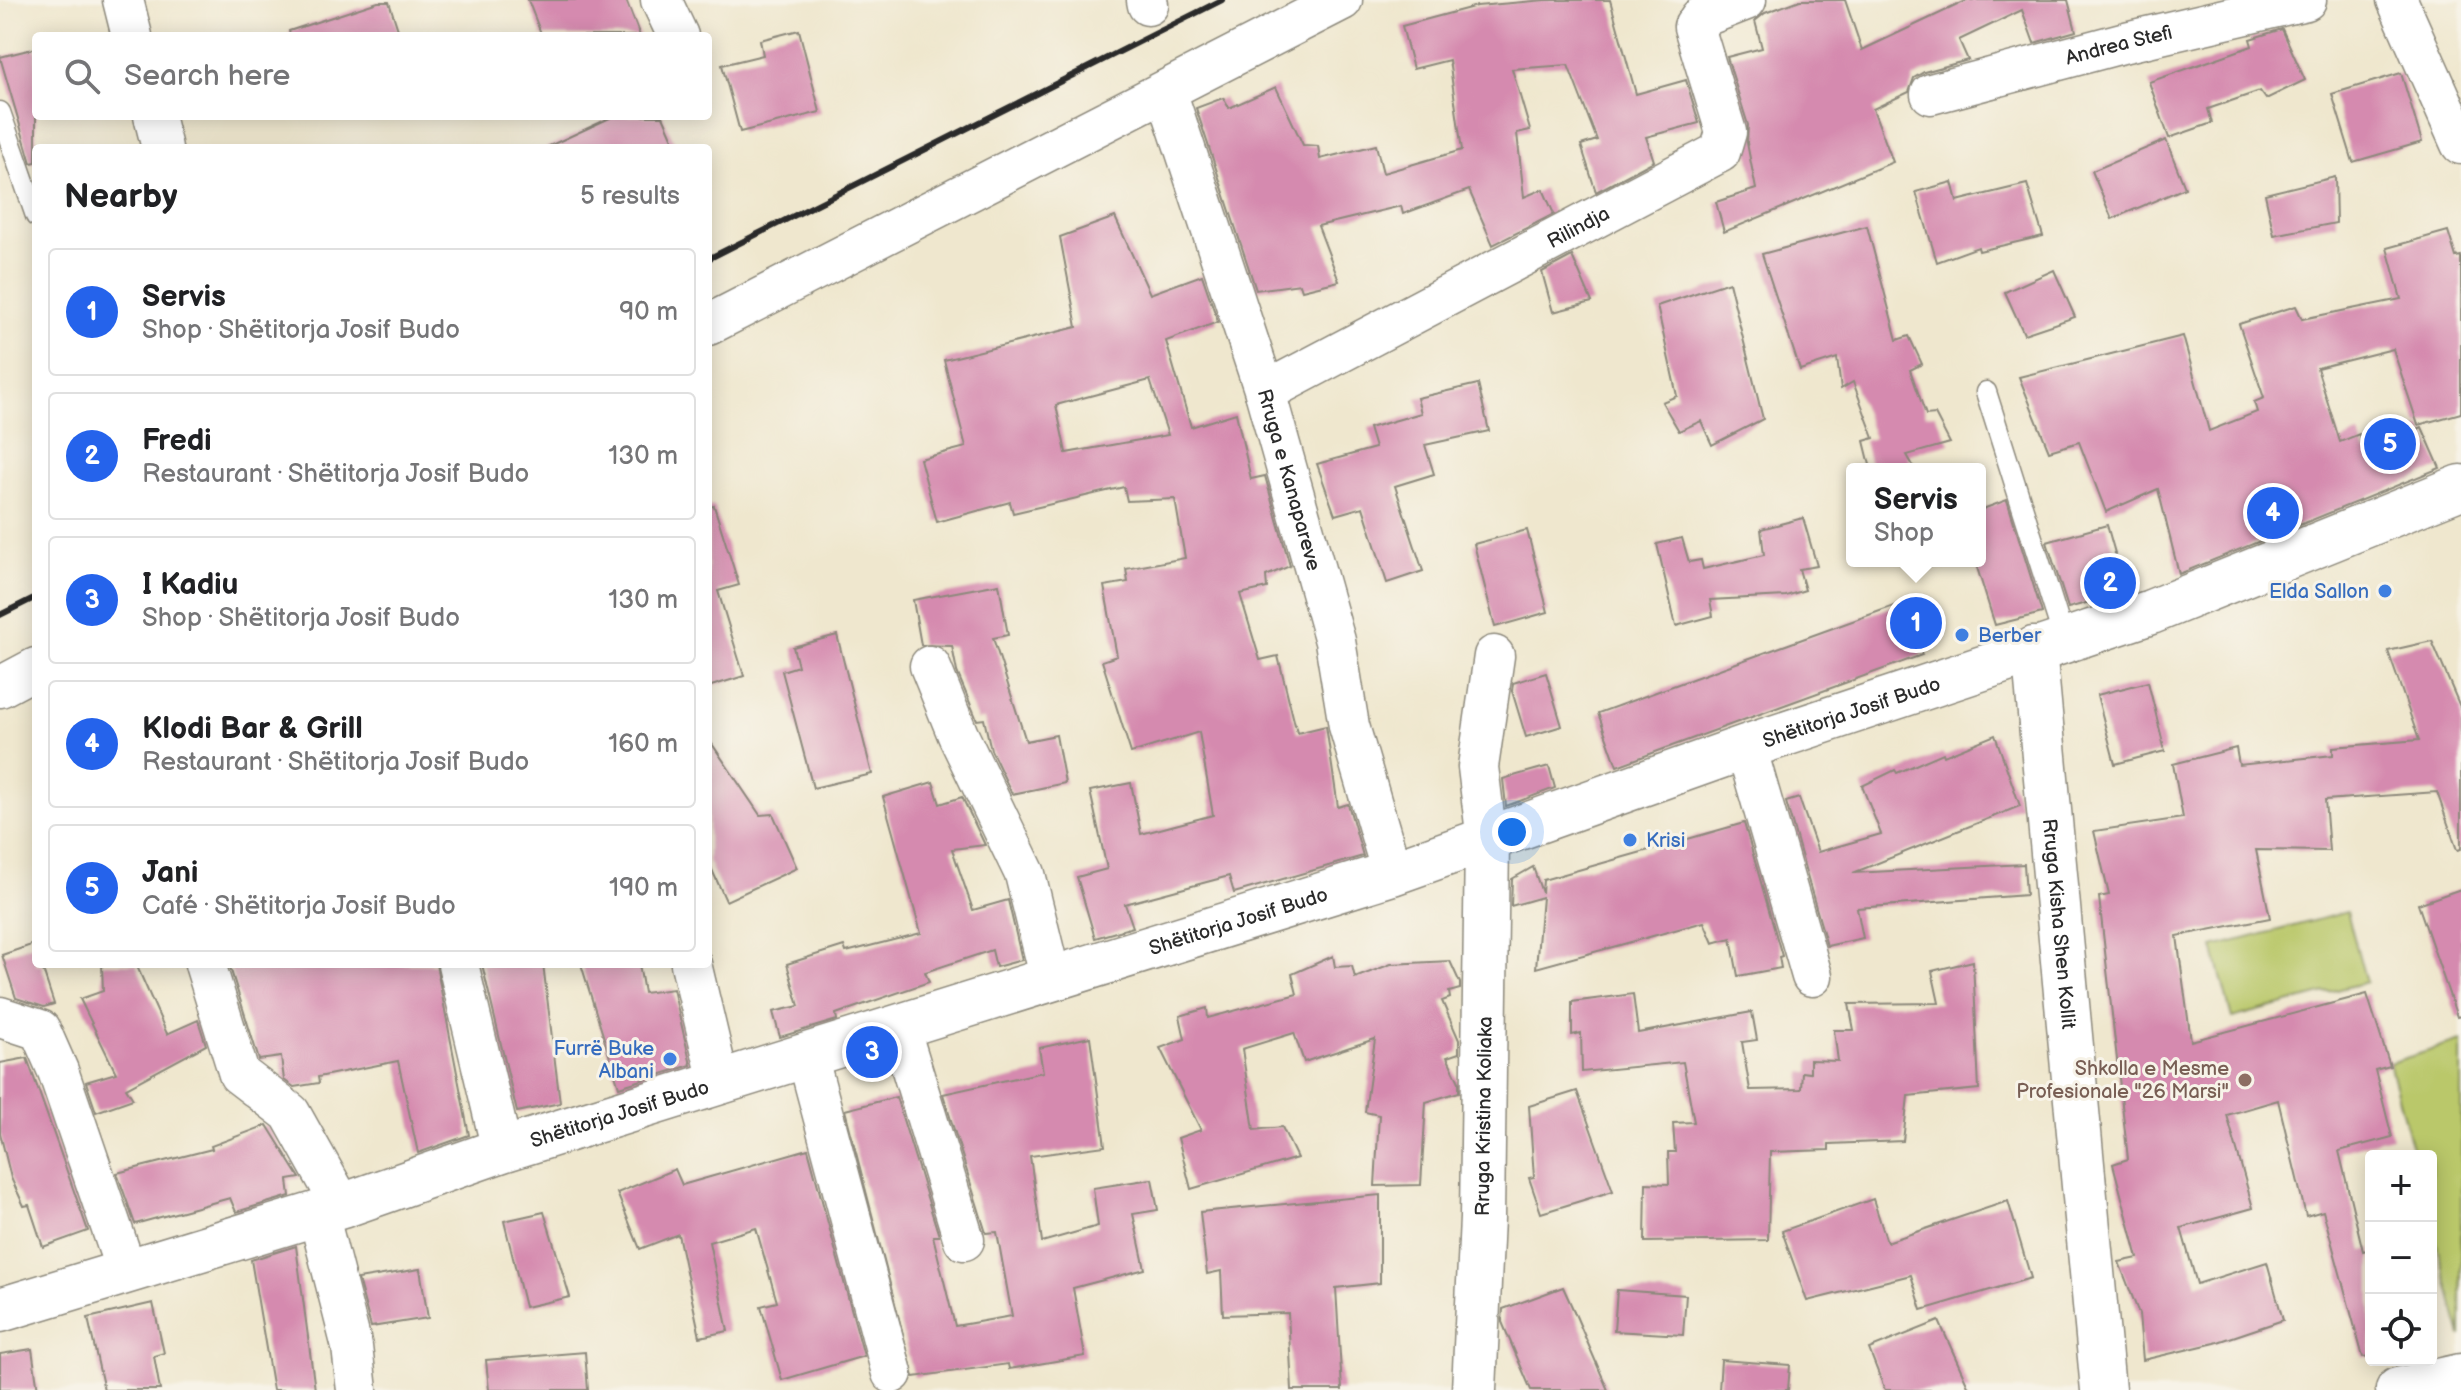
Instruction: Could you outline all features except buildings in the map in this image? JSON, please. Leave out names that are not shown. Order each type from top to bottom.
[{"type":"main road","name":"Shëtitorja Josif Budo","points":[[0,1310],[330,1210],[502,1150],[1392,873],[1746,747],[2151,612],[2461,487]]},
{"type":"main road","name":"Rruga Kisha Shen Kollit","points":[[2049,644],[2103,1390]]},
{"type":"main road","name":"Rruga Kristina Koliaka","points":[[1474,1390],[1483,1202],[1487,841]]},
{"type":"main road","points":[[2398,1390],[2461,1376]]},
{"type":"street","points":[[123,0],[131,32]]},
{"type":"street","points":[[661,0],[676,32]]},
{"type":"street","points":[[712,323],[1342,0]]},
{"type":"street","name":"Rilindja","points":[[1265,392],[1720,152],[1726,132],[1694,27],[1700,18],[1746,0]]},
{"type":"street","name":"Andrea Stefi","points":[[1931,94],[2126,42],[2306,0]]},
{"type":"street","points":[[2397,0],[2458,128]]},
{"type":"street","name":"Rruga e Kanapareve","points":[[1166,91],[1265,392],[1335,641],[1349,726],[1392,873]]},
{"type":"street","points":[[155,120],[161,144]]},
{"type":"street","points":[[1487,841],[1478,767],[1494,656]]},
{"type":"street","points":[[930,666],[971,764],[1025,874],[1051,980]]},
{"type":"street","points":[[0,687],[32,670]]},
{"type":"street","points":[[1746,747],[1812,976]]},
{"type":"street","points":[[206,968],[239,1074],[290,1113],[330,1210],[357,1390]]},
{"type":"street","points":[[459,968],[502,1150]]},
{"type":"street","points":[[692,968],[719,1082]]},
{"type":"street","points":[[0,1017],[40,1030],[58,1071],[126,1270]]},
{"type":"street","points":[[899,1027],[964,1240]]},
{"type":"street","points":[[807,1055],[892,1373]]},
{"type":"lane","points":[[0,112],[32,204]]},
{"type":"lane","points":[[1986,392],[2049,644]]},
{"type":"green space","points":[[2347,912],[2366,982],[2232,1018],[2213,947]]},
{"type":"green space","points":[[2461,1041],[2461,1337],[2437,1245],[2437,1150],[2412,1150],[2389,1063]]},
{"type":"railway","points":[[712,257],[1222,0]]},
{"type":"railway","points":[[0,615],[32,599]]},
{"type":"place","name":"Jani","points":[[2390,444]]},
{"type":"place","name":"Klodi Bar & Grill","points":[[2273,513]]},
{"type":"place","name":"Fredi","points":[[2110,583]]},
{"type":"place","name":"Elda Sallon","points":[[2385,591]]},
{"type":"place","name":"Servis","points":[[1916,623]]},
{"type":"place","name":"Berber","points":[[1962,635]]},
{"type":"place","name":"Krisi","points":[[1630,840]]},
{"type":"place","name":"I Kadiu","points":[[872,1052]]},
{"type":"place","name":"Furrë Buke Albani","points":[[670,1059]]},
{"type":"place","name":"Shkolla e Mesme Profesionale \"26 Marsi\"","points":[[2245,1080]]}]
